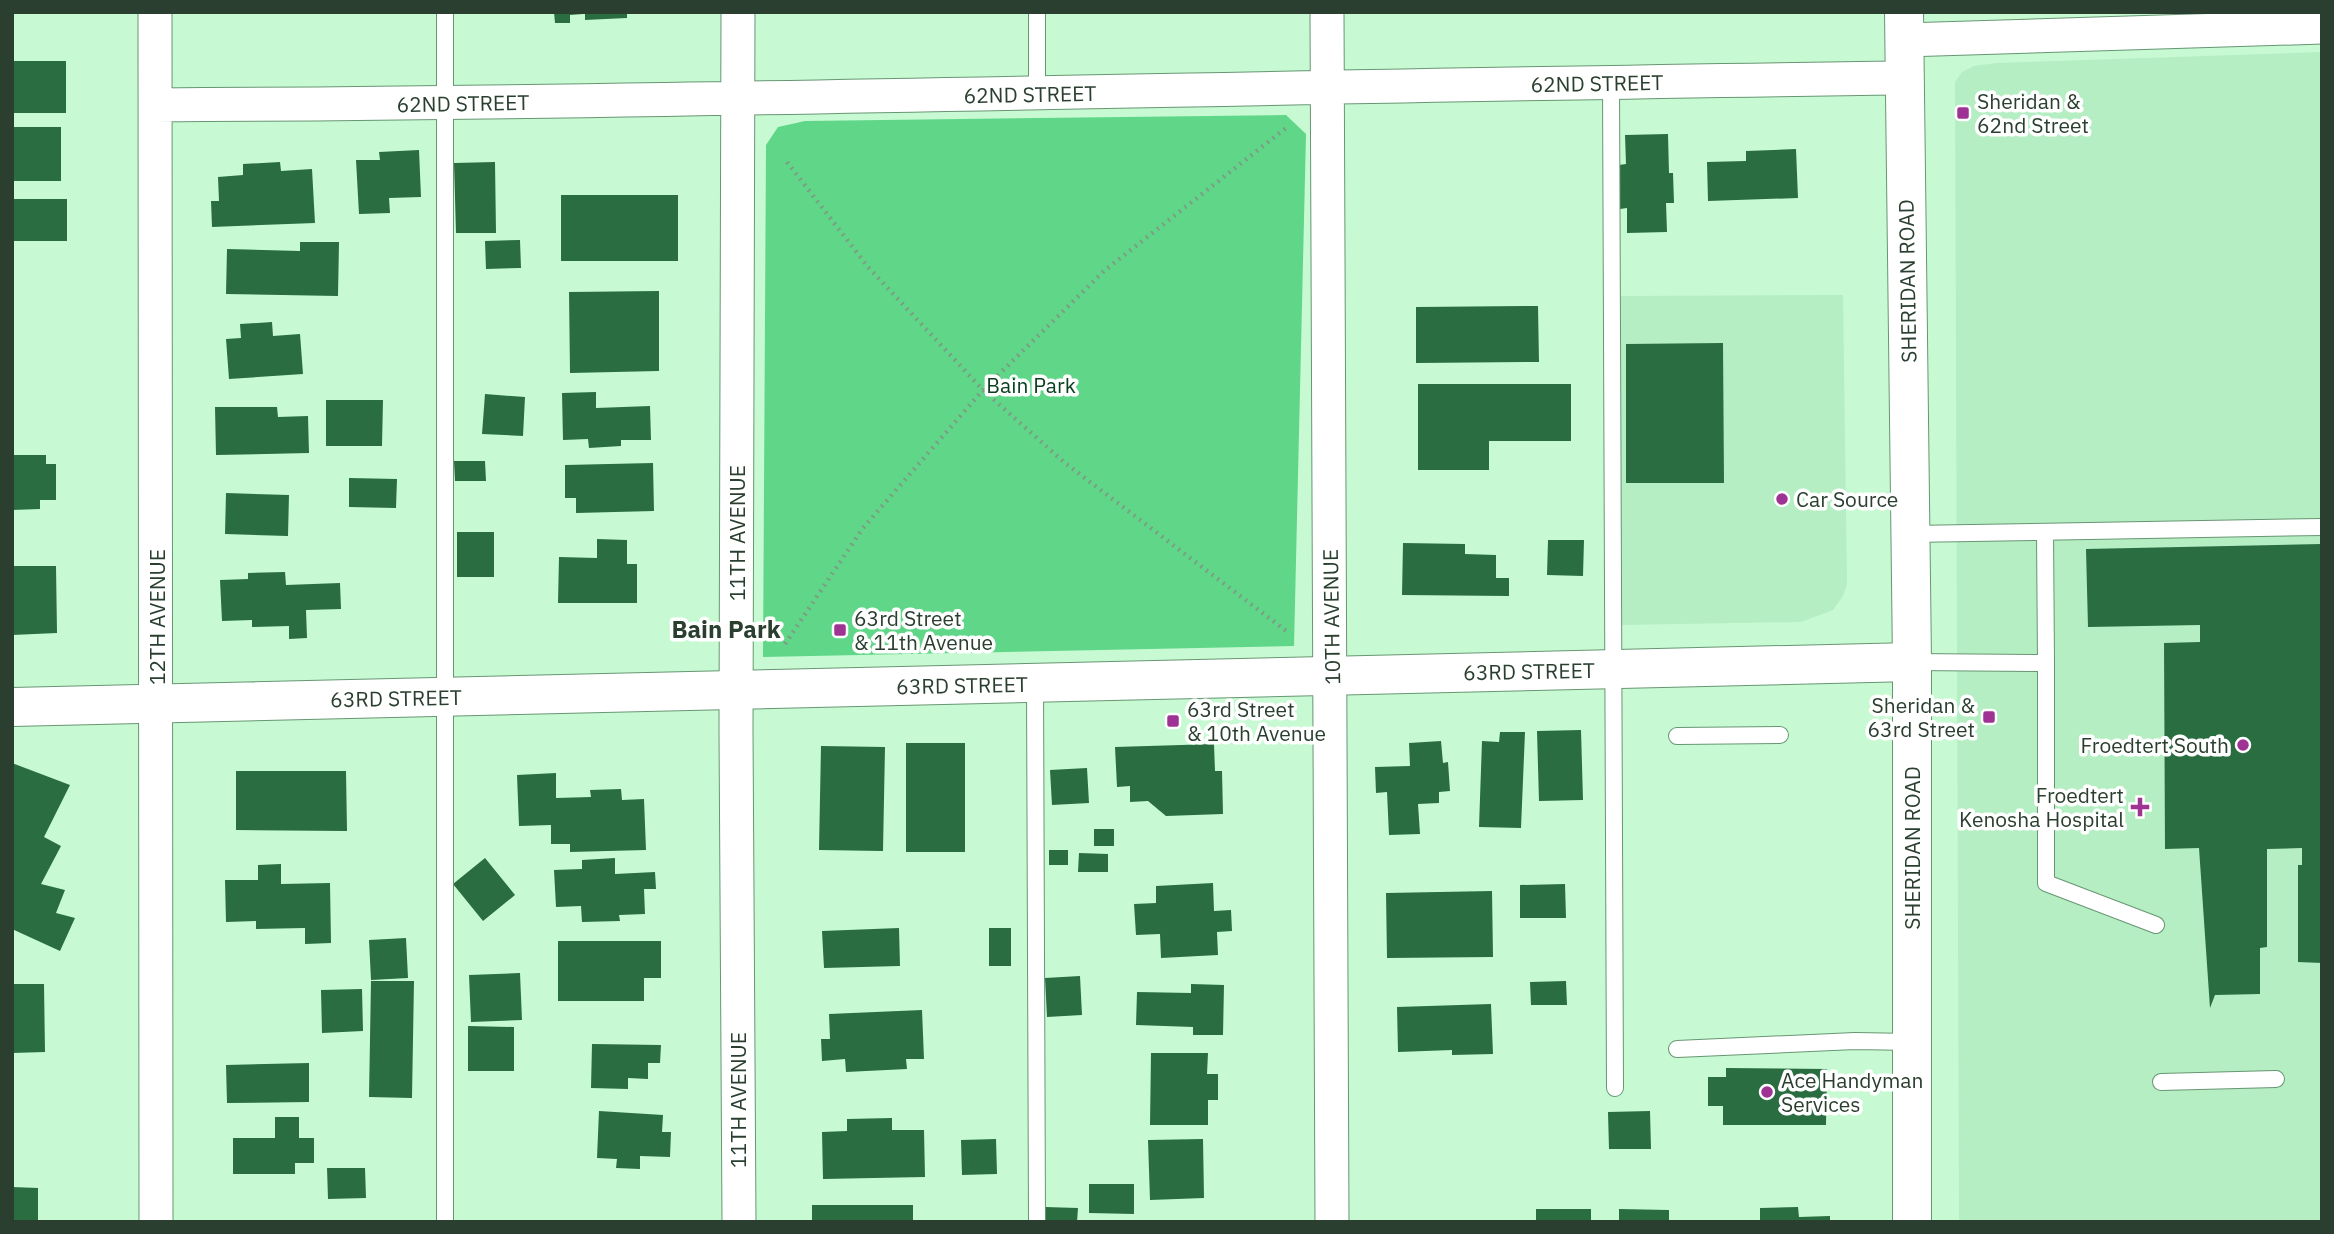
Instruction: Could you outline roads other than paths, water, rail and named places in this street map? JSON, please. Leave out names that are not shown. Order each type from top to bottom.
[{"type":"main road","name":"SHERIDAN ROAD","points":[[1904,26],[1912,662],[1912,1222]]},
{"type":"main road","name":"63RD STREET","points":[[12,707],[1912,662]]},
{"type":"street","name":"12TH AVENUE","points":[[155,12],[156,1222]]},
{"type":"street","name":"11TH AVENUE","points":[[737,12],[736,690],[739,1222]]},
{"type":"street","name":"10TH AVENUE","points":[[1327,12],[1332,1222]]},
{"type":"street","points":[[1904,26],[2137,22],[2322,27]]},
{"type":"street","name":"62ND STREET","points":[[156,105],[446,104],[1328,86],[1904,78]]},
{"type":"lane","points":[[445,12],[445,1222]]},
{"type":"lane","points":[[1037,12],[1037,94]]},
{"type":"lane","points":[[1611,83],[1615,1088]]},
{"type":"lane","points":[[1910,534],[2322,527]]},
{"type":"lane","points":[[2045,532],[2046,883],[2156,926]]},
{"type":"lane","points":[[1912,662],[2046,663]]},
{"type":"lane","points":[[1035,683],[1037,1222]]},
{"type":"lane","points":[[1677,736],[1780,735]]},
{"type":"lane","points":[[1677,1049],[1856,1041],[1912,1042]]},
{"type":"lane","points":[[2161,1082],[2276,1079]]},
{"type":"place","name":"Sheridan & 62nd Street","points":[[1963,113]]},
{"type":"place","name":"Car Source","points":[[1782,499]]},
{"type":"place","name":"63rd Street & 11th Avenue","points":[[840,630]]},
{"type":"place","name":"Sheridan & 63rd Street","points":[[1989,717]]},
{"type":"place","name":"63rd Street & 10th Avenue","points":[[1173,721]]},
{"type":"place","name":"Froedtert South","points":[[2243,745]]},
{"type":"place","name":"Froedtert Kenosha Hospital","points":[[2140,807]]},
{"type":"place","name":"Ace Handyman Services","points":[[1767,1092]]},
{"type":"district","name":"Bain Park","points":[[726,629]]}]
